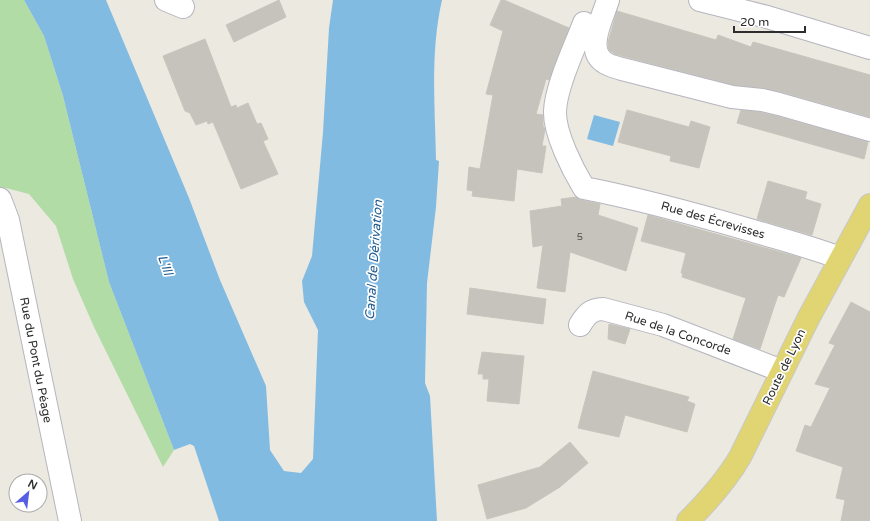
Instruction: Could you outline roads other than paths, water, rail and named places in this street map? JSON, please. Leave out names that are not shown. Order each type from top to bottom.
[{"type":"main road","name":"Route de Lyon","points":[[688,521],[706,503],[730,474],[840,258],[870,206]]},
{"type":"street","points":[[608,0],[595,41],[595,50],[598,57],[604,63],[732,97],[762,100],[779,104],[870,130]]},
{"type":"street","points":[[700,0],[767,17],[870,48]]},
{"type":"street","name":"Rue des Écrevisses","points":[[584,23],[557,98],[555,111],[556,121],[570,164],[584,188],[636,199],[711,218],[840,258]]},
{"type":"street","name":"Rue du Pont du Péage","points":[[0,199],[8,220],[70,521]]},
{"type":"street","name":"Rue de la Concorde","points":[[580,325],[590,312],[603,308],[663,325],[782,371]]},
{"type":"water","points":[[24,0],[106,0],[189,198],[220,280],[266,386],[270,450],[284,471],[301,473],[313,459],[318,330],[304,302],[302,281],[312,256],[323,132],[329,28],[333,0],[442,0],[436,39],[434,80],[436,160],[439,161],[436,207],[427,283],[425,383],[430,396],[437,521],[219,521],[194,446],[190,444],[174,450],[109,282],[63,96],[44,36]]},
{"type":"water","points":[[594,115],[620,122],[613,146],[587,139]]},
{"type":"water label","name":"Canal de Dérivation","points":[[374,260]]},
{"type":"water label","name":"L'Ill","points":[[165,265]]}]
